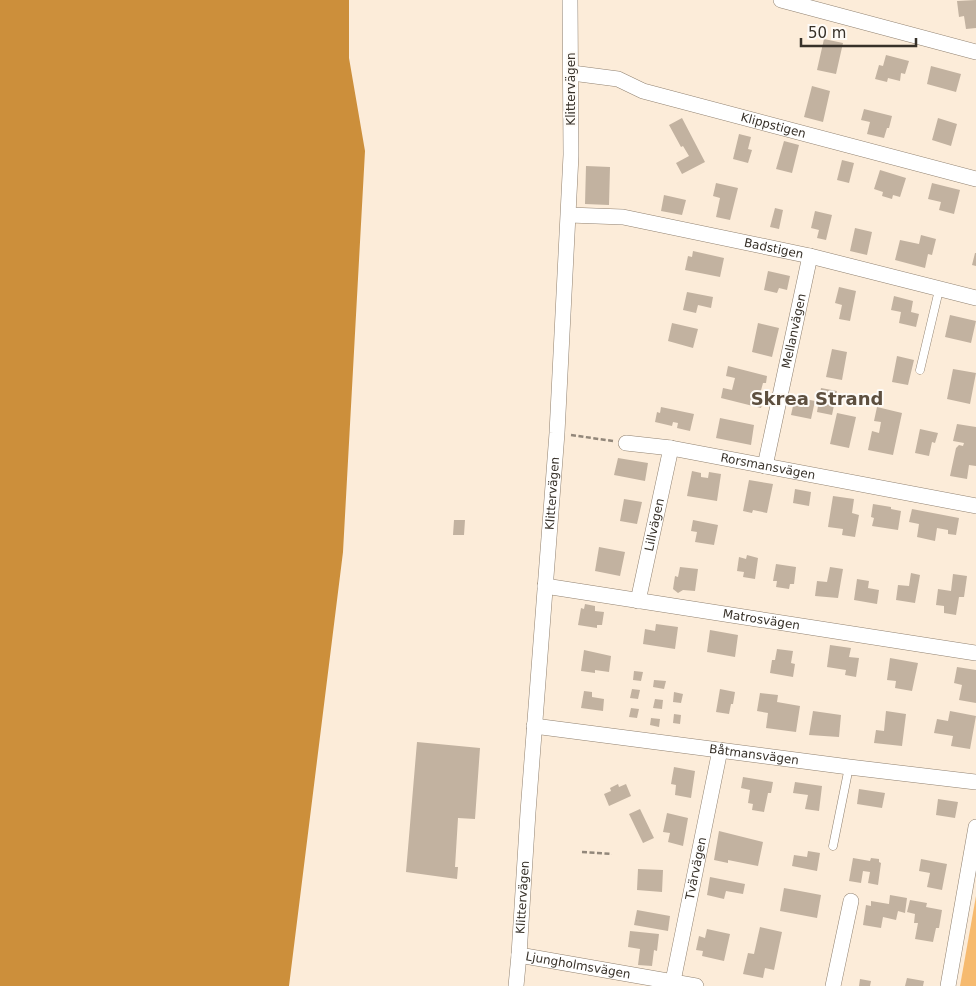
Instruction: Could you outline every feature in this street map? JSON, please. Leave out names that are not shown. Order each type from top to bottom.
[{"type":"street","name":"Klittervägen","points":[[516,986],[520,955],[534,726],[558,433],[568,216],[572,72],[570,0]]},
{"type":"street","points":[[781,0],[818,4],[976,52]]},
{"type":"street","name":"Klippstigen","points":[[572,72],[618,79],[643,91],[976,179]]},
{"type":"street","name":"Badstigen","points":[[568,216],[623,217],[810,256],[976,298]]},
{"type":"street","name":"Mellanvägen","points":[[765,466],[810,256]]},
{"type":"street","name":"Rorsmansvägen","points":[[626,443],[670,448],[976,506]]},
{"type":"street","name":"Lillvägen","points":[[638,601],[670,448]]},
{"type":"street","name":"Matrosvägen","points":[[545,586],[976,653]]},
{"type":"street","name":"Båtmansvägen","points":[[534,726],[976,782]]},
{"type":"street","name":"Tvärvägen","points":[[673,983],[720,750]]},
{"type":"street","points":[[948,986],[976,827]]},
{"type":"street","points":[[833,986],[850,901]]},
{"type":"street","name":"Ljungholmsvägen","points":[[520,955],[696,986]]},
{"type":"lane","points":[[920,370],[939,290]]},
{"type":"lane","points":[[833,846],[848,767]]},
{"type":"path","points":[[558,433],[626,443]]},
{"type":"path","points":[[582,852],[612,854]]},
{"type":"shaded area","points":[[0,0],[349,0],[349,58],[365,151],[343,552],[289,986],[0,986]]},
{"type":"shaded area","points":[[976,896],[976,986],[960,986]]},
{"type":"building","points":[[976,0],[976,28],[966,29],[964,16],[959,17],[957,1]]},
{"type":"building","points":[[824,39],[843,43],[836,74],[817,70]]},
{"type":"building","points":[[886,55],[909,61],[905,74],[901,73],[900,81],[888,78],[887,82],[875,79],[879,65],[883,66]]},
{"type":"building","points":[[931,66],[961,74],[956,92],[927,84]]},
{"type":"building","points":[[812,86],[830,91],[823,122],[804,117]]},
{"type":"building","points":[[864,109],[892,116],[884,138],[867,134],[870,122],[861,120]]},
{"type":"building","points":[[682,118],[705,162],[682,174],[676,163],[689,156],[683,146],[681,147],[669,125]]},
{"type":"building","points":[[938,118],[957,124],[951,146],[932,140]]},
{"type":"building","points":[[739,134],[751,137],[748,149],[752,150],[748,163],[733,159]]},
{"type":"building","points":[[784,141],[799,145],[792,173],[776,169]]},
{"type":"building","points":[[842,160],[854,163],[849,183],[837,180]]},
{"type":"building","points":[[586,166],[610,167],[609,205],[585,204]]},
{"type":"building","points":[[880,170],[906,178],[900,197],[893,195],[892,199],[882,196],[883,192],[874,189]]},
{"type":"building","points":[[716,183],[738,188],[730,220],[716,217],[720,198],[713,196]]},
{"type":"building","points":[[932,183],[960,190],[954,214],[939,210],[941,202],[928,199]]},
{"type":"building","points":[[664,195],[686,200],[682,215],[661,211]]},
{"type":"building","points":[[775,208],[783,210],[779,229],[770,227]]},
{"type":"building","points":[[815,211],[832,215],[826,240],[817,238],[819,230],[811,228]]},
{"type":"building","points":[[855,228],[872,232],[867,255],[850,251]]},
{"type":"building","points":[[921,235],[936,239],[932,255],[928,254],[925,268],[895,260],[900,240],[919,244]]},
{"type":"building","points":[[693,251],[724,258],[720,277],[685,270],[688,256],[692,257]]},
{"type":"building","points":[[976,253],[976,266],[972,265]]},
{"type":"building","points":[[768,271],[790,276],[787,290],[779,288],[777,293],[764,290]]},
{"type":"building","points":[[839,287],[856,291],[850,321],[839,319],[842,305],[835,303]]},
{"type":"building","points":[[687,292],[713,297],[711,308],[698,305],[696,313],[683,310]]},
{"type":"building","points":[[894,296],[913,301],[911,312],[919,314],[916,327],[899,323],[901,312],[891,310]]},
{"type":"building","points":[[950,315],[976,321],[971,343],[945,337]]},
{"type":"building","points":[[672,323],[698,329],[693,348],[668,341]]},
{"type":"building","points":[[758,323],[779,328],[772,357],[752,352]]},
{"type":"building","points":[[832,349],[847,352],[842,380],[826,377]]},
{"type":"building","points":[[897,356],[914,360],[908,385],[892,382]]},
{"type":"building","points":[[728,366],[767,376],[759,398],[763,400],[761,408],[721,398],[723,388],[732,390],[735,378],[726,376]]},
{"type":"building","points":[[953,369],[976,373],[970,404],[947,399]]},
{"type":"building","points":[[821,388],[837,391],[832,415],[817,412]]},
{"type":"building","points":[[795,397],[815,401],[811,419],[791,415]]},
{"type":"building","points":[[661,407],[694,414],[690,431],[677,428],[678,423],[673,422],[672,426],[655,422],[657,412],[660,413]]},
{"type":"building","points":[[877,407],[902,413],[893,455],[868,450],[872,431],[879,433],[881,422],[874,421]]},
{"type":"building","points":[[837,413],[856,417],[849,448],[830,444]]},
{"type":"building","points":[[720,418],[754,425],[751,445],[716,438]]},
{"type":"building","points":[[957,424],[976,427],[976,466],[969,465],[967,479],[950,476],[956,448],[959,445],[963,446],[964,443],[953,441]]},
{"type":"building","points":[[920,429],[938,433],[935,443],[932,442],[929,456],[915,453]]},
{"type":"building","points":[[618,458],[648,463],[645,481],[614,475]]},
{"type":"building","points":[[692,471],[701,473],[701,477],[708,478],[709,472],[721,474],[717,501],[687,496]]},
{"type":"building","points":[[749,480],[773,484],[767,513],[753,510],[752,513],[743,511]]},
{"type":"building","points":[[795,489],[811,492],[809,506],[793,503]]},
{"type":"building","points":[[833,496],[854,499],[852,513],[859,515],[855,537],[842,535],[843,529],[828,527]]},
{"type":"building","points":[[624,499],[642,502],[637,524],[620,521]]},
{"type":"building","points":[[873,504],[901,511],[898,530],[872,526],[874,518],[871,517]]},
{"type":"building","points":[[912,509],[959,518],[956,535],[948,534],[948,530],[937,528],[935,541],[917,537],[919,524],[909,522]]},
{"type":"building","points":[[454,520],[465,520],[464,535],[453,535]]},
{"type":"building","points":[[693,520],[718,525],[714,545],[695,542],[697,532],[691,531]]},
{"type":"building","points":[[599,547],[625,552],[620,576],[595,571]]},
{"type":"building","points":[[747,555],[758,558],[755,579],[743,577],[744,572],[737,571],[739,557],[746,559]]},
{"type":"building","points":[[776,564],[796,567],[794,584],[790,584],[789,589],[776,587],[777,581],[773,581]]},
{"type":"building","points":[[680,567],[698,569],[695,591],[683,590],[678,593],[673,589],[675,576],[678,577]]},
{"type":"building","points":[[830,567],[843,569],[838,598],[815,596],[817,581],[827,582]]},
{"type":"building","points":[[911,573],[920,575],[915,603],[896,600],[898,585],[909,586]]},
{"type":"building","points":[[953,574],[967,576],[964,597],[959,597],[956,615],[944,613],[944,606],[936,605],[938,589],[951,591]]},
{"type":"building","points":[[857,579],[869,581],[868,588],[879,590],[877,604],[854,600]]},
{"type":"building","points":[[585,604],[595,606],[595,611],[604,612],[602,625],[597,625],[597,628],[578,625],[581,608],[584,609]]},
{"type":"building","points":[[656,624],[678,627],[675,649],[643,644],[645,629],[655,631]]},
{"type":"building","points":[[710,630],[738,635],[735,657],[707,652]]},
{"type":"building","points":[[830,645],[851,648],[849,657],[859,658],[856,677],[845,675],[846,670],[827,667]]},
{"type":"building","points":[[777,649],[793,651],[791,663],[795,664],[793,677],[770,673],[772,660],[775,660]]},
{"type":"building","points":[[584,650],[611,656],[609,672],[581,671]]},
{"type":"building","points":[[890,658],[918,663],[912,691],[895,688],[896,681],[887,680]]},
{"type":"building","points":[[957,667],[976,670],[976,703],[959,700],[962,685],[954,683]]},
{"type":"building","points":[[634,671],[643,672],[641,681],[633,680]]},
{"type":"building","points":[[654,680],[666,681],[664,689],[653,687]]},
{"type":"building","points":[[632,689],[640,690],[638,699],[630,698]]},
{"type":"building","points":[[720,689],[735,692],[729,714],[716,712]]},
{"type":"building","points":[[584,691],[592,692],[592,697],[604,699],[603,711],[581,708]]},
{"type":"building","points":[[674,692],[683,694],[681,703],[673,702]]},
{"type":"building","points":[[760,693],[778,695],[777,702],[800,706],[796,732],[766,728],[768,713],[757,711]]},
{"type":"building","points":[[655,699],[663,700],[662,709],[653,708]]},
{"type":"building","points":[[631,708],[639,709],[637,718],[629,717]]},
{"type":"building","points":[[813,711],[841,715],[839,737],[809,735]]},
{"type":"building","points":[[886,711],[906,714],[902,746],[874,743],[876,730],[884,731]]},
{"type":"building","points":[[950,711],[976,716],[970,749],[951,746],[953,736],[934,733],[937,719],[948,721]]},
{"type":"building","points":[[674,714],[681,715],[680,724],[673,723]]},
{"type":"building","points":[[651,718],[660,719],[659,727],[650,725]]},
{"type":"building","points":[[417,742],[480,748],[475,819],[458,818],[455,867],[458,867],[457,879],[406,872]]},
{"type":"building","points":[[674,767],[695,771],[691,798],[675,795],[676,785],[671,784]]},
{"type":"building","points":[[743,777],[773,782],[771,793],[768,793],[764,812],[752,810],[753,804],[748,803],[750,790],[741,788]]},
{"type":"building","points":[[795,782],[822,786],[819,811],[805,809],[808,795],[793,793]]},
{"type":"building","points":[[618,784],[619,787],[626,784],[631,796],[609,806],[604,794],[611,791],[610,788]]},
{"type":"building","points":[[859,789],[885,793],[882,808],[857,804]]},
{"type":"building","points":[[938,799],[958,802],[955,818],[936,815]]},
{"type":"building","points":[[640,809],[654,838],[643,843],[629,814]]},
{"type":"building","points":[[667,813],[688,818],[683,846],[668,842],[670,833],[663,832]]},
{"type":"building","points":[[719,831],[763,842],[758,866],[728,860],[728,863],[714,860]]},
{"type":"building","points":[[808,851],[820,853],[817,871],[792,866],[794,855],[807,857]]},
{"type":"building","points":[[853,858],[870,861],[871,858],[879,859],[881,863],[878,885],[868,883],[870,872],[863,871],[861,883],[849,881]]},
{"type":"building","points":[[921,859],[947,864],[942,890],[927,887],[930,873],[919,871]]},
{"type":"building","points":[[638,869],[663,870],[662,892],[637,890]]},
{"type":"building","points":[[710,877],[745,884],[743,894],[726,891],[724,899],[707,895]]},
{"type":"building","points":[[784,888],[821,895],[817,918],[780,911]]},
{"type":"building","points":[[890,895],[907,898],[905,913],[898,911],[896,920],[883,917],[881,928],[863,925],[866,905],[871,906],[871,901],[889,904]]},
{"type":"building","points":[[910,900],[927,903],[926,907],[942,910],[939,928],[936,928],[933,942],[915,939],[918,923],[914,923],[915,914],[907,912]]},
{"type":"building","points":[[637,910],[670,916],[668,931],[634,925]]},
{"type":"building","points":[[760,927],[782,932],[774,970],[765,968],[763,978],[743,974],[748,953],[754,954]]},
{"type":"building","points":[[707,929],[730,934],[724,961],[702,956],[703,951],[696,950],[699,936],[705,938]]},
{"type":"building","points":[[630,931],[659,934],[657,951],[654,950],[652,966],[638,965],[640,949],[628,947]]},
{"type":"building","points":[[907,978],[924,981],[923,986],[905,986]]},
{"type":"building","points":[[860,979],[871,981],[870,986],[859,986]]},
{"type":"district","name":"Skrea Strand","points":[[817,398]]}]
